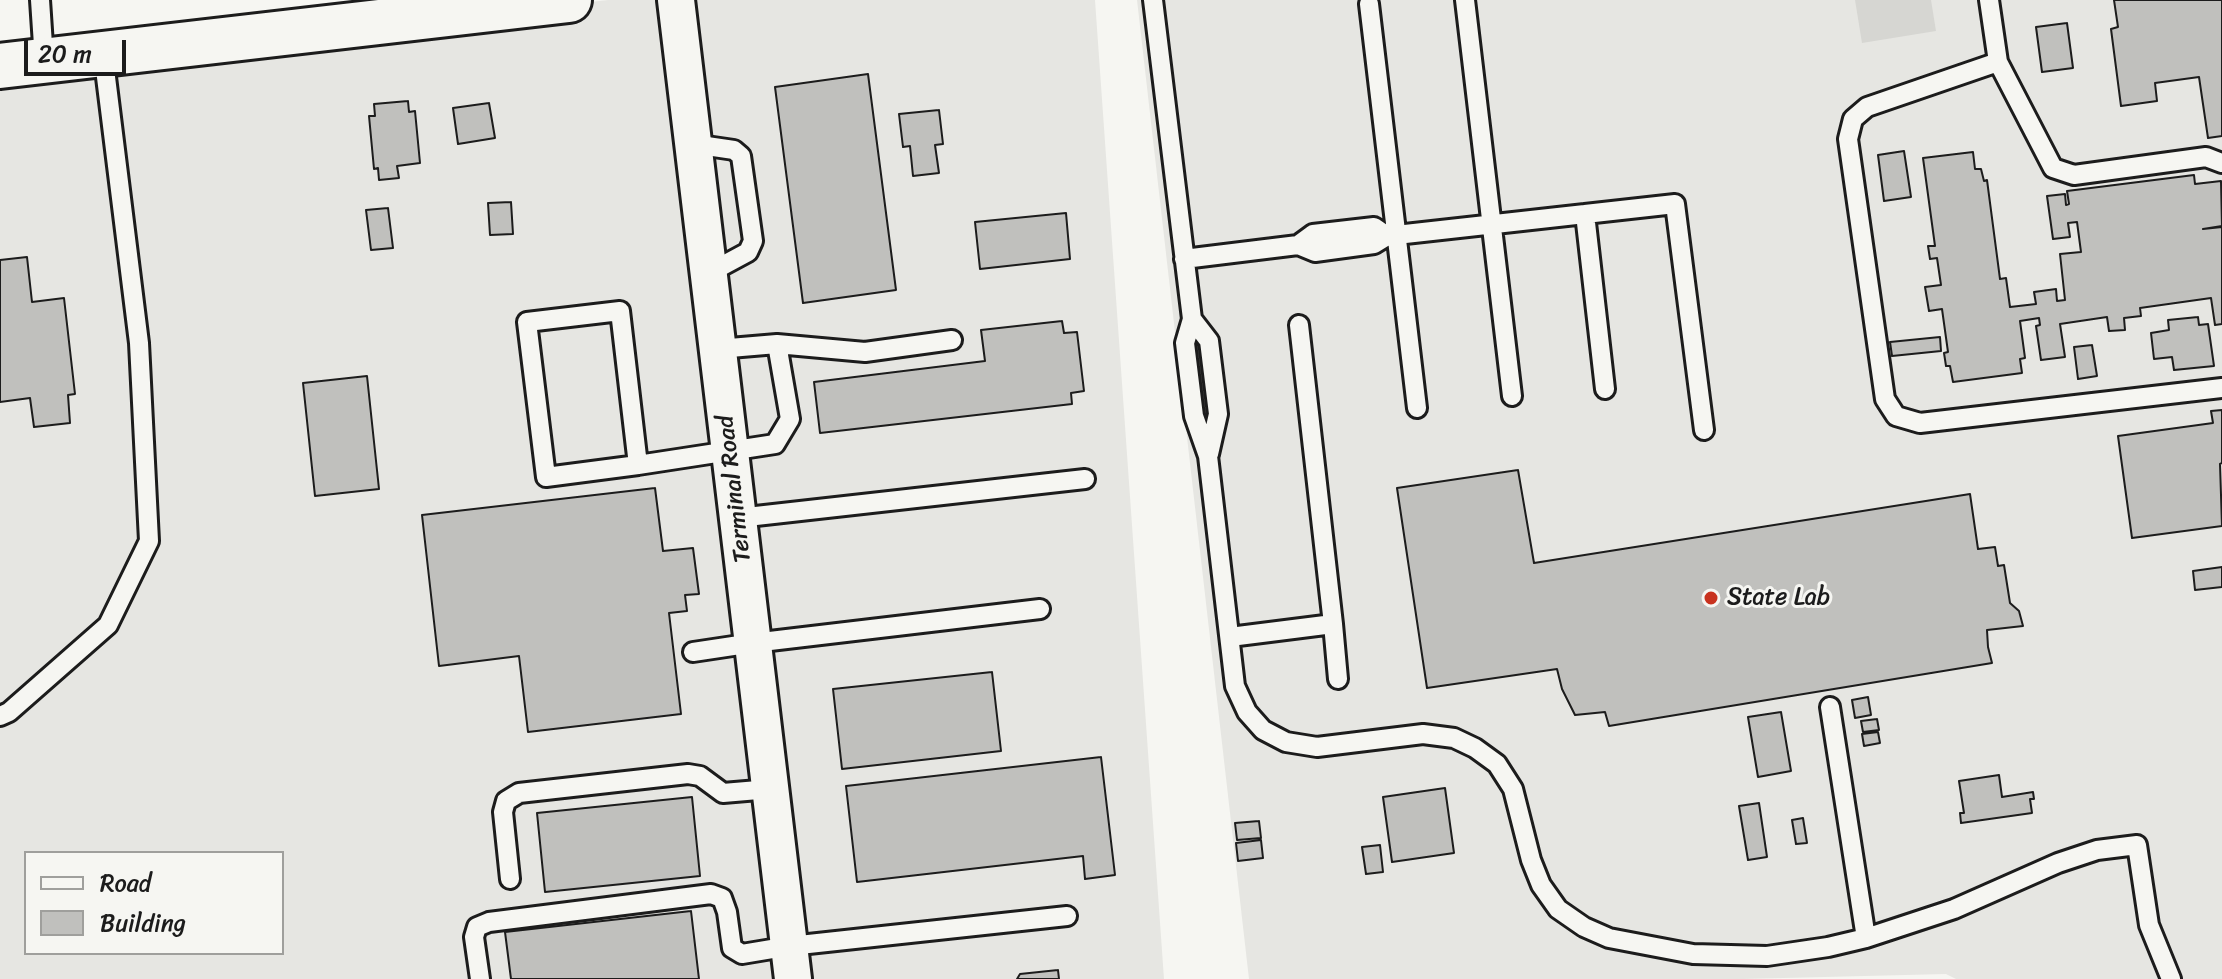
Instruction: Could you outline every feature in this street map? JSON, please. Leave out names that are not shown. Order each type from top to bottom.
[{"type":"street","points":[[0,66],[516,3],[569,0]]},
{"type":"street","name":"Terminal Road","points":[[676,0],[792,963]]},
{"type":"lane","points":[[40,0],[44,60]]},
{"type":"lane","points":[[1153,0],[1192,319],[1209,341],[1218,414],[1208,456],[1235,686],[1247,712],[1263,730],[1286,742],[1317,747],[1423,734],[1454,738],[1475,748],[1497,764],[1513,789],[1531,860],[1541,885],[1558,909],[1584,927],[1609,938],[1693,954],[1767,956],[1866,938],[1954,909],[2058,863],[2097,850],[2137,845],[2149,925],[2171,979]]},
{"type":"lane","points":[[1465,0],[1512,396]]},
{"type":"lane","points":[[1989,0],[1998,62],[2053,168],[2074,175],[2206,157],[2222,163]]},
{"type":"lane","points":[[1369,4],[1392,235],[1417,408]]},
{"type":"lane","points":[[0,716],[9,712],[108,625],[149,541],[139,343],[103,53]]},
{"type":"lane","points":[[1998,62],[1867,107],[1853,119],[1848,139],[1885,399],[1896,416],[1920,423],[2222,388]]},
{"type":"lane","points":[[693,144],[734,150],[741,156],[753,241],[748,252],[709,273]]},
{"type":"lane","points":[[1184,259],[1298,245],[1315,252],[1374,244],[1392,235],[1675,204],[1704,430]]},
{"type":"lane","points":[[1585,214],[1605,389]]},
{"type":"lane","points":[[638,465],[620,311],[527,322],[546,477],[638,465],[730,452],[775,444],[790,419],[777,344]]},
{"type":"lane","points":[[1299,325],[1338,679]]},
{"type":"lane","points":[[718,349],[777,344],[865,352],[952,340]]},
{"type":"lane","points":[[738,518],[1085,479]]},
{"type":"lane","points":[[693,652],[1040,609]]},
{"type":"lane","points":[[1230,637],[1333,624]]},
{"type":"lane","points":[[1830,707],[1866,938]]},
{"type":"lane","points":[[510,879],[503,812],[506,801],[519,793],[688,774],[700,776],[723,793],[770,789]]},
{"type":"lane","points":[[480,979],[474,937],[477,927],[489,922],[711,894],[722,898],[732,948],[742,954],[792,963],[1067,916]]},
{"type":"shaded area","points":[[608,0],[1095,0],[1164,979],[0,979],[0,68]]},
{"type":"shaded area","points":[[1137,0],[2222,0],[2222,979],[1956,979],[1946,974],[1743,979],[1249,979]]},
{"type":"shaded area","points":[[1855,0],[1931,0],[1936,31],[1862,43]]},
{"type":"building","points":[[2114,0],[2222,0],[2222,136],[2208,138],[2199,77],[2155,83],[2157,101],[2121,106],[2111,29],[2118,27]]},
{"type":"building","points":[[2067,23],[2073,68],[2042,72],[2036,27]]},
{"type":"building","points":[[868,74],[896,290],[803,303],[775,87]]},
{"type":"building","points":[[408,101],[409,112],[415,111],[420,163],[397,166],[399,178],[379,180],[378,168],[374,169],[369,116],[375,116],[374,104]]},
{"type":"building","points":[[489,103],[495,138],[458,144],[453,108]]},
{"type":"building","points":[[939,110],[943,144],[935,145],[939,173],[913,176],[910,146],[903,147],[899,114]]},
{"type":"building","points":[[1904,151],[1911,197],[1884,201],[1878,155]]},
{"type":"building","points":[[1973,152],[1975,169],[1981,169],[1984,181],[1987,180],[2000,279],[2006,278],[2010,307],[2036,304],[2034,292],[2056,289],[2057,301],[2065,300],[2060,254],[2081,252],[2077,222],[2068,223],[2070,237],[2053,239],[2047,196],[2065,194],[2066,205],[2069,204],[2067,191],[2194,175],[2195,184],[2221,181],[2222,226],[2203,229],[2222,227],[2222,324],[2215,325],[2211,298],[2140,308],[2141,316],[2124,318],[2125,330],[2109,331],[2107,317],[2060,324],[2065,357],[2041,360],[2036,326],[2040,325],[2039,318],[2020,321],[2025,358],[2020,359],[2022,373],[1953,382],[1944,353],[1948,352],[1942,309],[1929,311],[1925,287],[1941,285],[1937,258],[1930,259],[1928,246],[1935,246],[1923,158]]},
{"type":"building","points":[[511,202],[513,234],[490,235],[488,203]]},
{"type":"building","points":[[388,208],[393,248],[371,250],[366,210]]},
{"type":"building","points":[[1066,213],[1070,259],[980,269],[975,222]]},
{"type":"building","points":[[27,257],[32,302],[64,298],[75,394],[68,395],[70,423],[34,427],[30,398],[0,402],[0,260]]},
{"type":"building","points":[[2198,317],[2199,325],[2208,324],[2214,366],[2174,370],[2172,357],[2154,359],[2151,333],[2169,330],[2168,320]]},
{"type":"building","points":[[1062,321],[1064,333],[1077,332],[1084,391],[1071,393],[1072,404],[820,433],[814,382],[985,361],[981,330]]},
{"type":"building","points":[[1940,337],[1941,351],[1892,356],[1890,342]]},
{"type":"building","points":[[2092,345],[2097,376],[2078,379],[2074,347]]},
{"type":"building","points":[[367,376],[379,489],[315,496],[303,383]]},
{"type":"building","points":[[2222,410],[2222,526],[2132,538],[2118,436],[2213,423],[2211,411]]},
{"type":"building","name":"State Lab","points":[[1518,470],[1534,563],[1970,494],[1978,549],[1995,547],[1998,566],[2004,565],[2010,603],[2019,611],[2023,626],[1987,630],[1992,663],[1609,726],[1605,712],[1575,715],[1562,689],[1557,669],[1427,688],[1397,488]]},
{"type":"building","points":[[655,488],[663,551],[693,548],[699,594],[685,595],[687,611],[669,613],[681,714],[528,732],[519,656],[439,666],[422,515]]},
{"type":"building","points":[[2222,567],[2222,587],[2195,590],[2193,571]]},
{"type":"building","points":[[992,672],[1001,751],[842,769],[833,689]]},
{"type":"building","points":[[1868,697],[1871,715],[1855,718],[1852,700]]},
{"type":"building","points":[[1781,712],[1791,771],[1758,777],[1748,717]]},
{"type":"building","points":[[1877,719],[1879,730],[1863,732],[1861,721]]},
{"type":"building","points":[[1878,732],[1880,743],[1864,746],[1862,734]]},
{"type":"building","points":[[1101,757],[1115,875],[1085,879],[1083,856],[857,882],[846,786]]},
{"type":"building","points":[[1999,775],[2002,797],[2033,792],[2034,799],[2030,799],[2032,813],[1961,823],[1960,813],[1964,813],[1959,781]]},
{"type":"building","points":[[1445,788],[1454,853],[1392,862],[1383,797]]},
{"type":"building","points":[[692,797],[700,876],[545,892],[537,813]]},
{"type":"building","points":[[1759,803],[1767,857],[1748,860],[1739,806]]},
{"type":"building","points":[[1803,818],[1807,843],[1796,844],[1792,820]]},
{"type":"building","points":[[1259,821],[1261,838],[1237,840],[1235,823]]},
{"type":"building","points":[[1261,840],[1263,858],[1238,861],[1236,843]]},
{"type":"building","points":[[1380,845],[1383,872],[1366,874],[1362,847]]},
{"type":"building","points":[[691,911],[699,979],[511,979],[505,932]]},
{"type":"building","points":[[1058,970],[1059,979],[1017,979],[1020,974]]},
{"type":"place","name":"State Lab","points":[[1711,598]]}]
